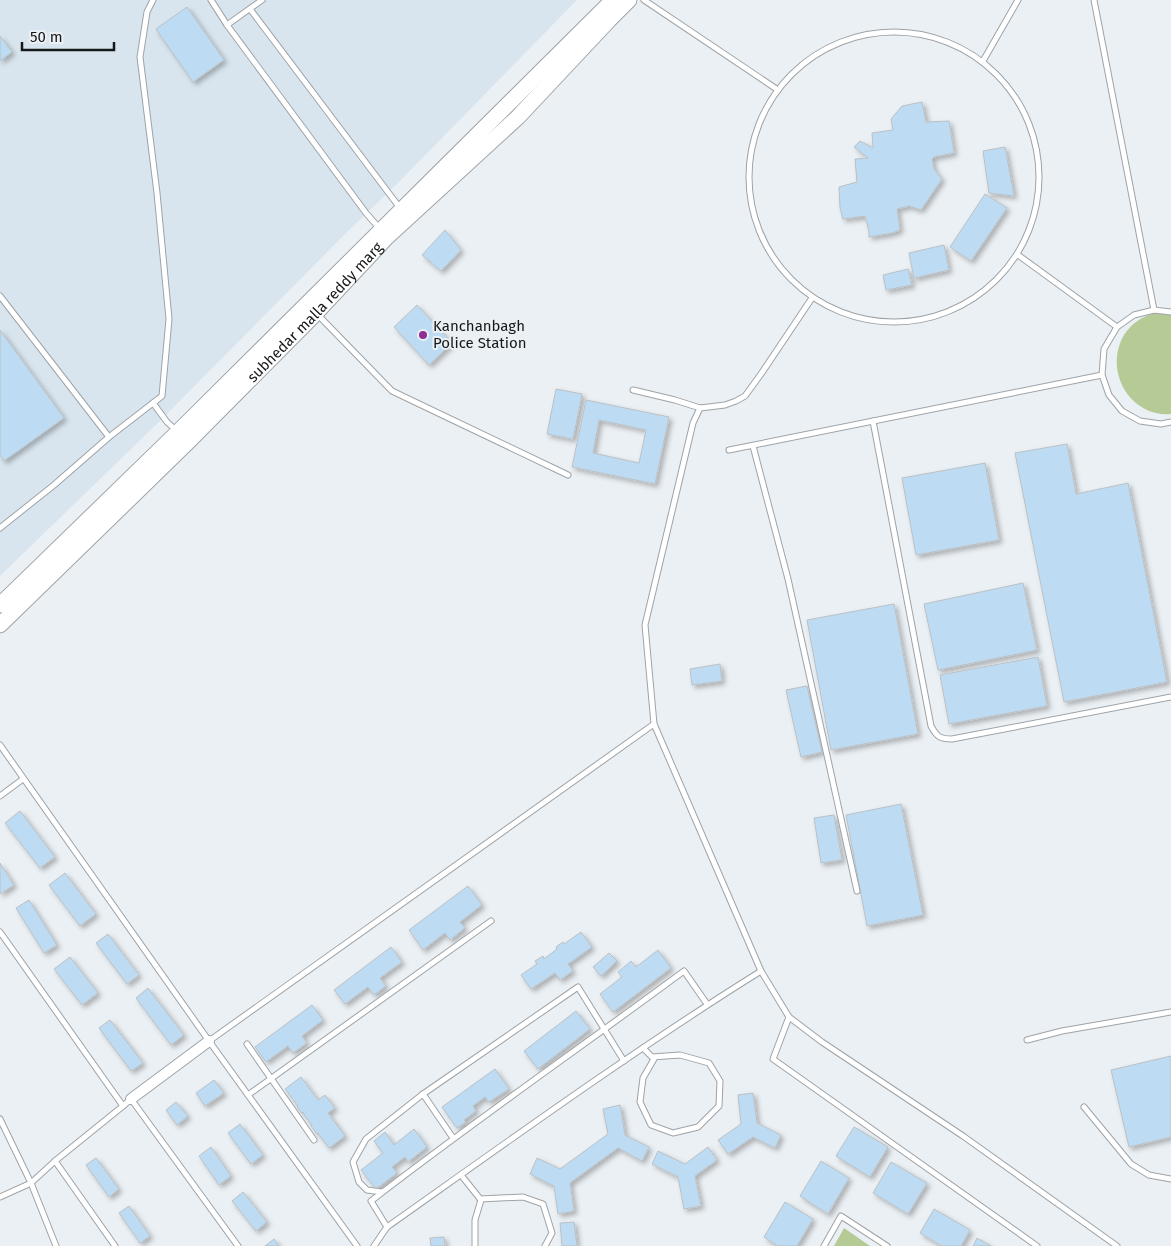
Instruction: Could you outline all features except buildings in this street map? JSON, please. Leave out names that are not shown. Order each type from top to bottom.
[{"type":"main road","name":"subhedar malla reddy marg","points":[[0,605],[405,214],[606,9],[629,0]]},
{"type":"main road","name":"subhedar malla reddy marg","points":[[0,625],[189,441],[316,313],[384,234]]},
{"type":"street","points":[[127,1103],[209,1042]]},
{"type":"lane","points":[[0,528],[54,485],[109,437],[162,396],[169,319],[157,194],[140,57],[147,12],[153,0]]},
{"type":"lane","points":[[211,0],[227,25],[360,206],[384,234]]},
{"type":"lane","points":[[227,25],[262,0]]},
{"type":"lane","points":[[644,0],[778,90]]},
{"type":"lane","points":[[983,61],[1018,0]]},
{"type":"lane","points":[[1094,0],[1154,310]]},
{"type":"lane","points":[[250,9],[405,214]]},
{"type":"lane","points":[[897,31],[933,37],[942,39],[983,61],[1013,92],[1033,130],[1040,173],[1036,216],[1018,255],[988,291],[947,314],[901,324],[855,318],[812,298],[787,276],[767,249],[754,218],[749,185],[751,151],[761,119],[778,90],[810,57],[852,37],[897,31]]},
{"type":"lane","points":[[1018,255],[1117,327]]},
{"type":"lane","points":[[0,296],[109,437]]},
{"type":"lane","points":[[633,390],[700,408],[725,405],[736,401],[745,396],[812,298]]},
{"type":"lane","points":[[1171,312],[1154,310],[1134,315],[1117,327],[1104,349],[1102,375],[1109,395],[1122,411],[1140,421],[1161,424],[1171,422]]},
{"type":"lane","points":[[316,313],[392,391],[568,475]]},
{"type":"lane","points":[[729,450],[1102,375]]},
{"type":"lane","points":[[153,402],[167,422],[178,432]]},
{"type":"lane","points":[[700,408],[693,423],[645,625],[654,724],[761,971],[789,1018],[963,1136],[1117,1246]]},
{"type":"lane","points":[[873,421],[931,726],[935,734],[943,739],[952,739],[1171,697]]},
{"type":"lane","points":[[753,446],[788,579],[856,891]]},
{"type":"lane","points":[[209,1042],[654,724]]},
{"type":"lane","points":[[0,745],[209,1042],[357,1246]]},
{"type":"lane","points":[[0,796],[23,779]]},
{"type":"lane","points":[[248,1095],[491,922]]},
{"type":"lane","points":[[0,932],[127,1103],[238,1246]]},
{"type":"lane","points":[[387,1227],[371,1201],[453,1138],[605,1030],[684,971],[707,1004]]},
{"type":"lane","points":[[374,1246],[387,1227],[624,1060],[707,1004],[761,971]]},
{"type":"lane","points":[[382,1192],[367,1190],[358,1182],[353,1162],[366,1139],[423,1094],[578,987],[624,1060]]},
{"type":"lane","points":[[1027,1040],[1171,1012]]},
{"type":"lane","points":[[789,1018],[773,1059],[1037,1246]]},
{"type":"lane","points":[[247,1044],[314,1140]]},
{"type":"lane","points":[[643,1048],[652,1057],[654,1059],[643,1078],[640,1102],[651,1125],[674,1133],[698,1127],[719,1106],[720,1081],[709,1063],[680,1055],[652,1057]]},
{"type":"lane","points":[[423,1094],[453,1138]]},
{"type":"lane","points":[[0,1197],[31,1183],[55,1161],[127,1103]]},
{"type":"lane","points":[[1084,1107],[1131,1164],[1149,1175],[1171,1179]]},
{"type":"lane","points":[[0,1119],[31,1183],[56,1246]]},
{"type":"lane","points":[[55,1161],[115,1246]]},
{"type":"lane","points":[[461,1175],[482,1200],[475,1220],[475,1246]]},
{"type":"lane","points":[[480,1199],[523,1197],[543,1204],[552,1232],[544,1246]]},
{"type":"lane","points":[[824,1246],[841,1216],[887,1246]]},
{"type":"shaded area","points":[[0,0],[577,0],[397,184],[161,420],[0,576]]},
{"type":"green space","points":[[1171,313],[1171,414],[1164,414],[1145,409],[1132,399],[1123,387],[1118,373],[1117,358],[1120,344],[1127,331],[1137,321],[1152,314]]},
{"type":"green space","points":[[844,1228],[870,1246],[834,1246]]},
{"type":"place","name":"Kanchanbagh Police Station","points":[[423,335]]}]
